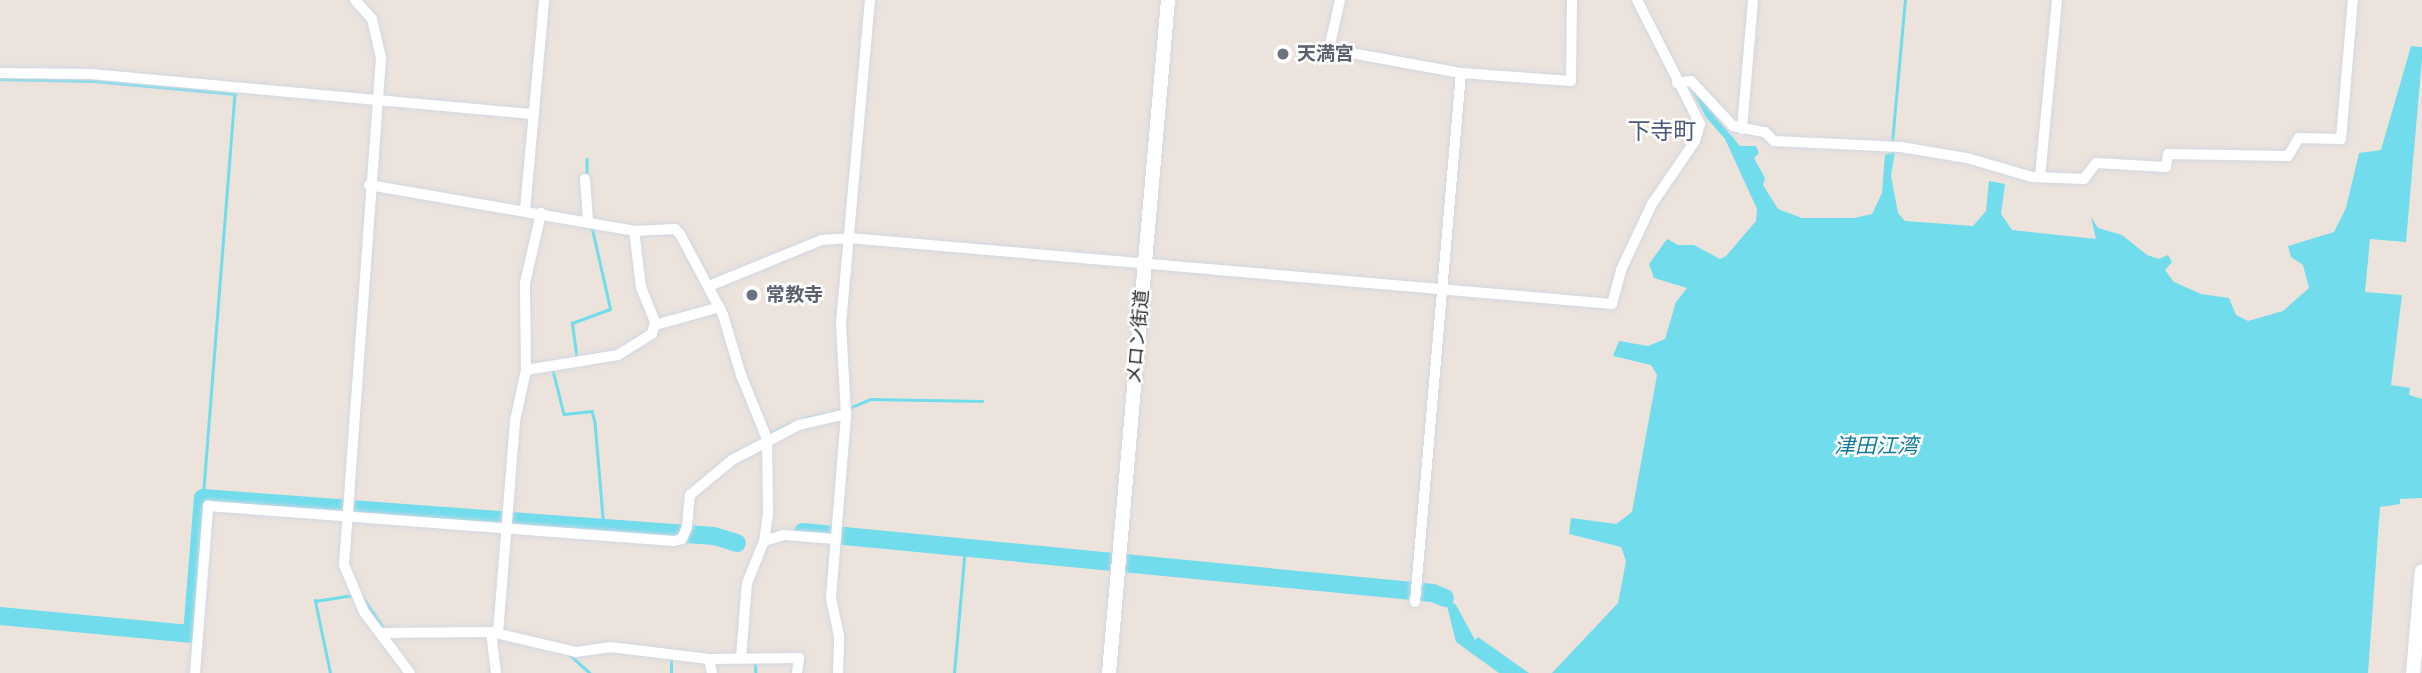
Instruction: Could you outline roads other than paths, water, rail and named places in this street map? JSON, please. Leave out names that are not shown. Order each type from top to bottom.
[{"type":"street","points":[[355,0],[368,9],[377,34],[381,58],[369,185],[359,397],[345,513],[344,565],[364,612],[410,673]]},
{"type":"street","points":[[525,210],[544,0]]},
{"type":"street","points":[[838,673],[839,636],[831,598],[846,414],[841,324],[870,0]]},
{"type":"street","name":"メロン街道","points":[[1109,673],[1168,0]]},
{"type":"street","points":[[1340,0],[1329,49],[1461,73],[1571,81],[1572,0]]},
{"type":"street","points":[[709,286],[822,240],[849,239],[1612,304],[1621,270],[1652,204],[1699,132],[1700,124],[1637,0]]},
{"type":"street","points":[[1742,130],[1753,0]]},
{"type":"street","points":[[2040,177],[2057,0]]},
{"type":"street","points":[[1677,83],[1691,81],[1728,121],[1742,130],[1765,132],[1774,141],[1901,147],[2040,177],[2084,179],[2096,163],[2166,167],[2168,154],[2288,156],[2299,138],[2341,139],[2353,0]]},
{"type":"street","points":[[0,73],[91,74],[534,114]]},
{"type":"street","points":[[1415,602],[1461,73]]},
{"type":"street","points":[[585,179],[588,221]]},
{"type":"street","points":[[369,185],[634,231],[676,229],[720,307],[767,439],[764,541],[747,583],[741,658]]},
{"type":"street","points":[[496,673],[494,633],[515,421],[526,370],[525,283],[541,213]]},
{"type":"street","points":[[526,370],[618,355],[652,334],[655,325],[641,287],[634,231]]},
{"type":"street","points":[[655,325],[720,307]]},
{"type":"street","points":[[195,673],[208,506],[506,525],[674,541],[683,534],[690,495],[767,439],[800,425],[846,414]]},
{"type":"street","points":[[764,541],[784,535],[836,536]]},
{"type":"street","points":[[2413,673],[2422,571]]},
{"type":"street","points":[[380,633],[494,633],[576,652],[610,647],[709,659],[799,658],[797,673]]},
{"type":"street","points":[[709,659],[712,673]]},
{"type":"water","name":"津田江湾","points":[[2411,46],[2422,47],[2422,58],[2406,242],[2370,239],[2365,292],[2402,295],[2391,385],[2410,388],[2409,395],[2422,399],[2422,498],[2400,499],[2400,504],[2380,507],[2368,673],[1552,673],[1618,603],[1626,561],[1621,547],[1569,534],[1571,518],[1616,524],[1632,512],[1657,375],[1651,365],[1613,356],[1619,341],[1648,346],[1665,339],[1676,302],[1687,288],[1654,278],[1649,264],[1667,239],[1678,245],[1694,245],[1720,259],[1726,256],[1756,221],[1757,209],[1725,139],[1706,117],[1688,84],[1740,146],[1756,146],[1759,153],[1754,158],[1765,178],[1763,185],[1778,209],[1802,218],[1854,218],[1872,214],[1882,193],[1885,155],[1895,151],[1891,176],[1898,213],[1905,221],[1973,226],[1986,211],[1989,181],[2005,184],[2001,214],[2012,230],[2096,239],[2091,217],[2098,228],[2122,235],[2147,255],[2159,259],[2168,255],[2172,262],[2165,270],[2174,282],[2201,294],[2229,298],[2236,315],[2248,321],[2283,311],[2309,288],[2303,265],[2291,257],[2288,246],[2334,232],[2346,208],[2359,153],[2381,150]]},
{"type":"water","points":[[1445,598],[1456,605],[1475,640],[1478,637],[1529,673],[1499,673],[1456,642]]},
{"type":"waterway","points":[[1892,142],[1905,0]]},
{"type":"waterway","points":[[0,79],[95,81],[235,94],[203,498]]},
{"type":"waterway","points":[[587,159],[587,177]]},
{"type":"waterway","points":[[577,360],[572,323],[610,309],[591,225]]},
{"type":"waterway","points":[[553,370],[564,414],[592,411],[604,530]]},
{"type":"waterway","points":[[847,409],[870,399],[982,401]]},
{"type":"waterway","points":[[806,418],[834,412]]},
{"type":"waterway","points":[[768,435],[790,424]]},
{"type":"waterway","points":[[0,616],[192,634],[203,498],[714,536],[737,543]]},
{"type":"waterway","points":[[803,532],[1433,593],[1445,598]]},
{"type":"waterway","points":[[954,673],[965,546]]},
{"type":"waterway","points":[[360,593],[385,630]]},
{"type":"waterway","points":[[330,673],[315,601],[353,595]]},
{"type":"waterway","points":[[392,637],[423,637]]},
{"type":"waterway","points":[[570,655],[590,673]]},
{"type":"waterway","points":[[671,659],[671,673]]},
{"type":"waterway","points":[[755,662],[756,673]]},
{"type":"place","name":"天満宮","points":[[1283,54]]},
{"type":"place","name":"常教寺","points":[[752,295]]},
{"type":"district","name":"下寺町","points":[[1662,131]]}]
